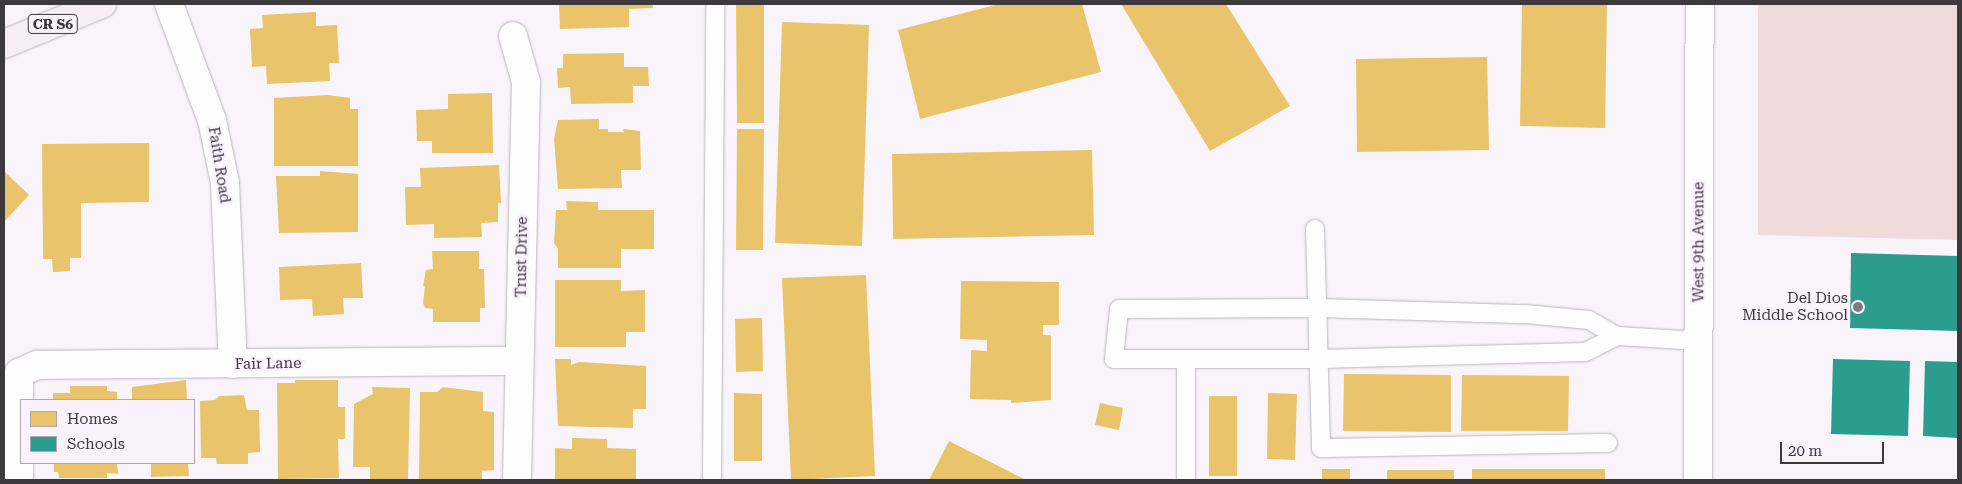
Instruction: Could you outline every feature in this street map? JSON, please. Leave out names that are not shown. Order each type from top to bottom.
[{"type":"main road","name":"CR S6","points":[[4,44],[102,4]]},
{"type":"street","name":"Faith Road","points":[[169,4],[212,120],[225,183],[233,364]]},
{"type":"street","name":"West 9th Avenue","points":[[1698,480],[1700,4]]},
{"type":"street","name":"Trust Drive","points":[[513,36],[526,82],[518,480]]},
{"type":"street","name":"Fair Lane","points":[[19,480],[18,373],[37,365],[520,361]]},
{"type":"lane","points":[[712,480],[715,4]]},
{"type":"lane","points":[[1315,229],[1319,308],[1318,358],[1321,448],[1608,443]]},
{"type":"lane","points":[[1617,336],[1585,352],[1186,360],[1114,358],[1119,309],[1319,308],[1526,314],[1589,320],[1617,336],[1699,341]]},
{"type":"lane","points":[[1186,360],[1186,480]]},
{"type":"shaded area","points":[[1758,4],[1958,4],[1958,240],[1758,235]]},
{"type":"building: Homes","points":[[559,4],[653,4],[653,8],[629,9],[629,27],[560,29]]},
{"type":"building: Homes","points":[[736,4],[764,4],[764,123],[737,123]]},
{"type":"building: Homes","points":[[999,4],[1082,4],[1101,72],[920,119],[898,30]]},
{"type":"building: Homes","points":[[1121,4],[1226,4],[1290,106],[1210,151]]},
{"type":"building: Homes","points":[[1522,4],[1607,4],[1605,128],[1520,126]]},
{"type":"building: Homes","points":[[316,12],[316,26],[337,25],[339,63],[329,63],[330,81],[267,84],[266,66],[252,67],[250,29],[263,28],[262,15]]},
{"type":"building: Homes","points":[[782,22],[869,25],[862,246],[775,243]]},
{"type":"building: Homes","points":[[624,53],[624,67],[648,67],[649,86],[633,86],[633,103],[571,104],[570,87],[558,88],[557,68],[563,68],[563,54]]},
{"type":"building: Homes","points":[[1487,57],[1489,150],[1357,152],[1356,59]]},
{"type":"building: Homes","points":[[492,93],[493,153],[432,153],[432,141],[417,141],[416,110],[448,109],[448,94]]},
{"type":"building: Homes","points":[[328,95],[350,98],[350,109],[358,109],[358,166],[274,166],[274,98]]},
{"type":"building: Homes","points":[[599,119],[599,129],[608,129],[608,132],[624,132],[623,129],[640,131],[641,170],[621,170],[622,188],[558,189],[554,139],[558,120]]},
{"type":"building: Homes","points":[[737,129],[764,129],[763,250],[736,250]]},
{"type":"building: Homes","points":[[149,143],[149,202],[81,203],[81,258],[70,258],[70,271],[53,272],[52,259],[43,259],[42,144]]},
{"type":"building: Homes","points":[[1092,150],[1094,235],[893,239],[892,154]]},
{"type":"building: Homes","points":[[499,165],[501,203],[498,203],[498,222],[481,223],[482,237],[434,238],[434,224],[406,225],[405,187],[421,187],[420,168]]},
{"type":"building: Homes","points":[[4,171],[29,195],[4,222]]},
{"type":"building: Homes","points":[[320,171],[358,174],[358,232],[279,233],[276,176],[320,176]]},
{"type":"building: Homes","points":[[566,201],[598,202],[598,210],[654,210],[654,249],[621,249],[621,268],[558,268],[558,249],[554,243],[556,210],[567,210]]},
{"type":"building: Homes","points":[[432,251],[479,251],[479,269],[484,269],[485,308],[480,308],[480,322],[433,322],[433,309],[425,308],[423,303],[425,286],[423,286],[426,270],[433,269]]},
{"type":"building: Homes","points":[[361,263],[363,298],[343,298],[344,314],[313,316],[312,299],[280,300],[279,267]]},
{"type":"building: Homes","points":[[866,275],[875,476],[791,480],[782,278]]},
{"type":"building: Homes","points":[[555,280],[621,280],[621,291],[645,290],[645,332],[626,332],[626,347],[555,347]]},
{"type":"building: Homes","points":[[961,281],[1059,282],[1059,325],[1043,325],[1043,335],[1051,335],[1051,400],[1011,403],[1011,400],[970,399],[971,350],[987,351],[987,340],[960,339]]},
{"type":"building: Homes","points":[[762,318],[763,371],[736,372],[735,319]]},
{"type":"building: Homes","points":[[555,359],[571,359],[571,365],[579,362],[646,366],[646,409],[633,409],[633,428],[558,426]]},
{"type":"building: Homes","points":[[1344,374],[1451,375],[1451,432],[1343,431]]},
{"type":"building: Homes","points":[[1462,375],[1569,376],[1568,431],[1461,431]]},
{"type":"building: Homes","points":[[186,380],[187,399],[132,399],[132,387]]},
{"type":"building: Homes","points":[[295,380],[338,380],[338,407],[345,407],[345,439],[338,439],[339,478],[278,479],[277,383],[295,383]]},
{"type":"building: Homes","points":[[70,386],[107,386],[107,391],[117,392],[117,399],[53,399],[53,393],[70,393]]},
{"type":"building: Homes","points":[[372,387],[410,388],[408,480],[370,480],[370,467],[353,467],[354,404],[373,394]]},
{"type":"building: Homes","points":[[443,387],[483,392],[483,411],[494,412],[494,470],[482,471],[482,480],[419,480],[420,392],[437,392]]},
{"type":"building: Homes","points":[[734,393],[762,394],[762,461],[734,461]]},
{"type":"building: Homes","points":[[1268,393],[1297,394],[1295,460],[1267,459]]},
{"type":"building: Homes","points":[[244,395],[247,410],[259,410],[260,452],[248,453],[248,464],[217,464],[216,458],[201,458],[200,401],[215,400],[219,396]]},
{"type":"building: Homes","points":[[1209,396],[1237,396],[1237,476],[1209,476]]},
{"type":"building: Homes","points":[[1100,403],[1123,408],[1119,430],[1095,425]]},
{"type":"building: Homes","points":[[572,438],[607,439],[607,448],[636,449],[636,480],[555,480],[555,448],[572,449]]},
{"type":"building: Homes","points":[[949,441],[1026,480],[929,480]]},
{"type":"building: Homes","points":[[54,464],[117,464],[118,474],[107,473],[107,478],[59,478],[58,472],[54,472]]},
{"type":"building: Homes","points":[[151,464],[188,464],[189,476],[151,477]]},
{"type":"building: Homes","points":[[1322,469],[1350,469],[1350,480],[1322,480]]},
{"type":"building: Homes","points":[[1472,469],[1605,469],[1605,480],[1472,480]]},
{"type":"building: Homes","points":[[1387,470],[1454,470],[1454,480],[1387,480]]},
{"type":"building: Schools","points":[[1851,253],[1958,256],[1958,331],[1850,328]]},
{"type":"building: Schools","points":[[1833,359],[1910,361],[1908,436],[1831,434]]},
{"type":"building: Schools","points":[[1925,361],[1958,362],[1958,438],[1923,436]]},
{"type":"place","name":"Del Dios Middle School","points":[[1858,307]]}]
